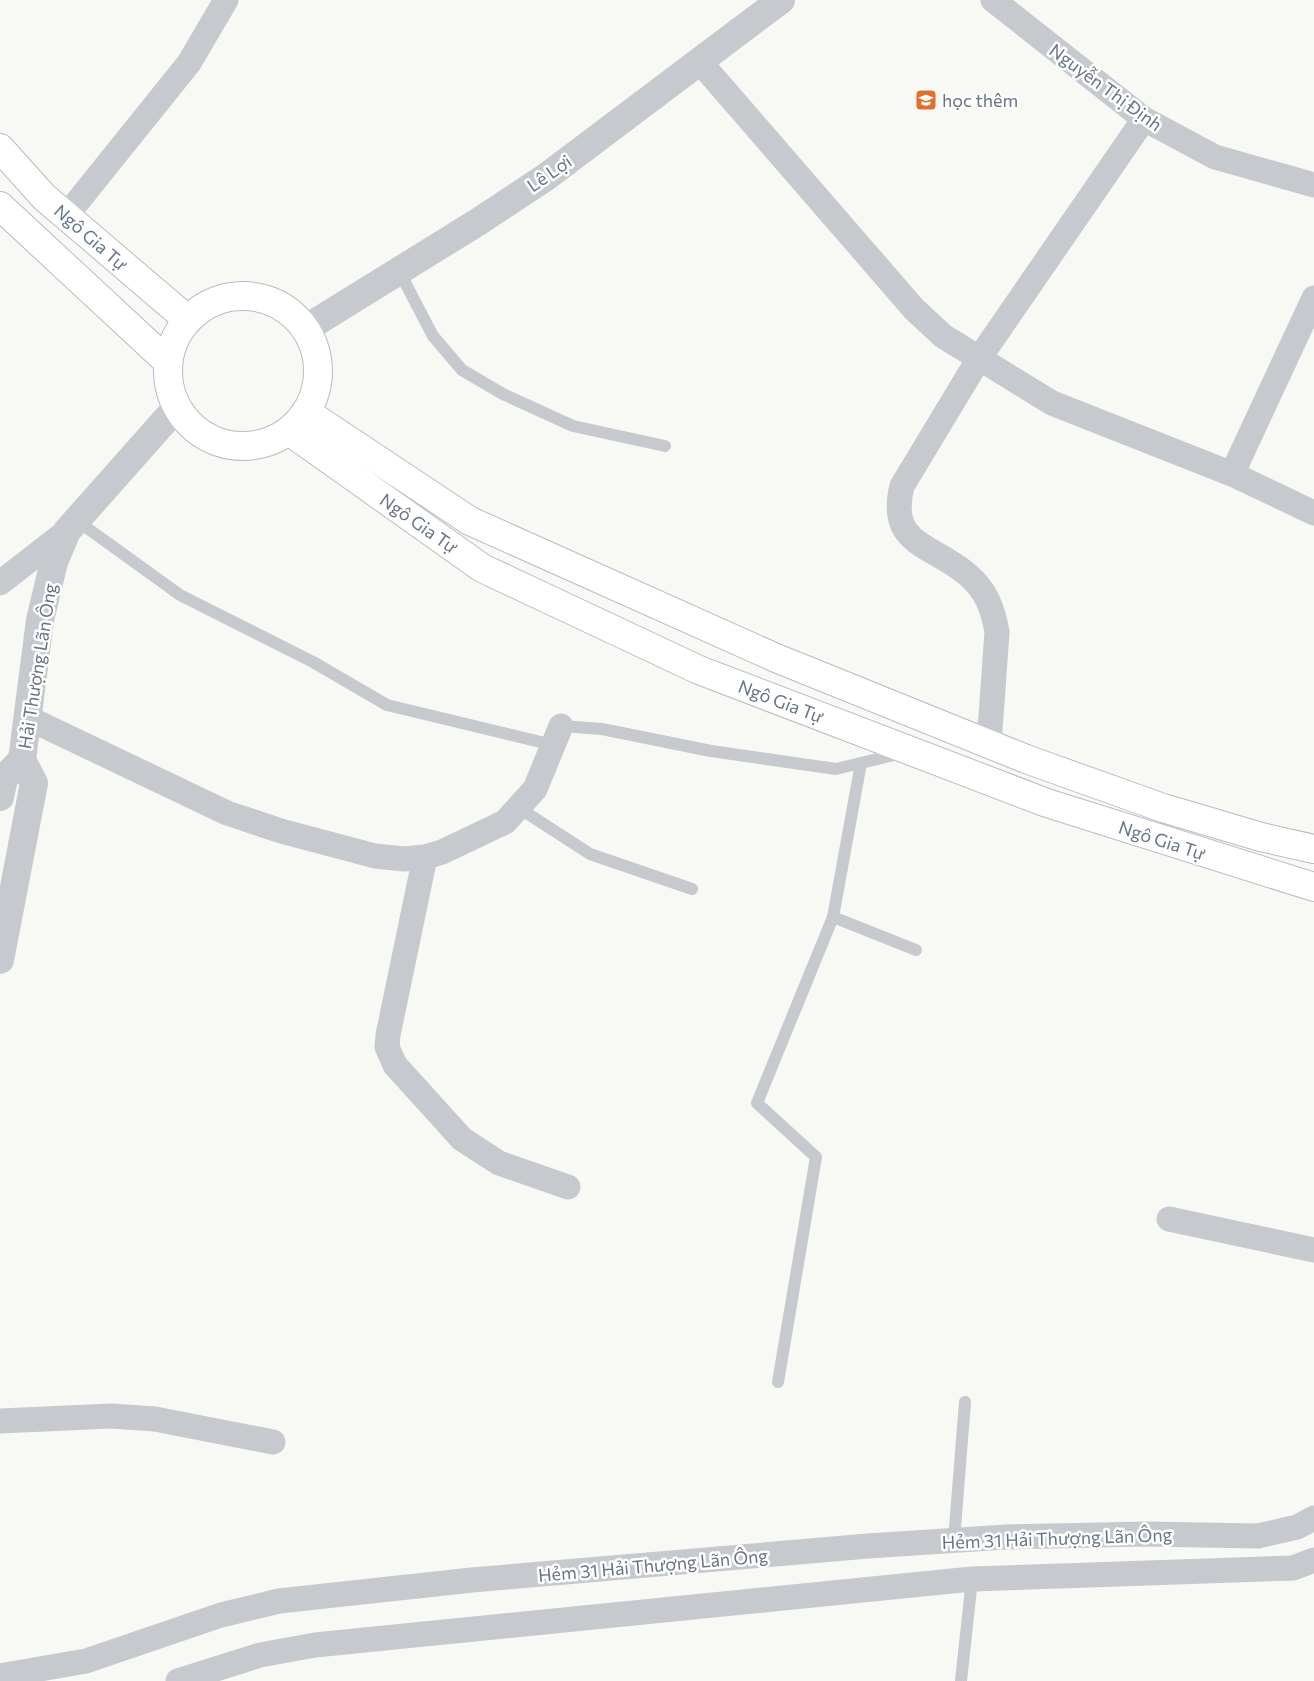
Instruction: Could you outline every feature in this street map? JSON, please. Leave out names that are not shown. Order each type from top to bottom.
[{"type":"main road","name":"Ngô Gia Tự","points":[[0,148],[44,196],[188,320]]},
{"type":"main road","points":[[0,206],[168,362]]},
{"type":"main road","points":[[42,245],[66,216]]},
{"type":"main road","points":[[235,296],[262,298],[286,310],[305,329],[315,349],[318,371],[315,392],[297,422],[266,443],[240,447],[215,441],[193,428],[177,407],[169,385],[168,362],[175,339],[188,320],[209,303],[235,296]]},
{"type":"main road","name":"Ngô Gia Tự","points":[[297,422],[470,522],[776,658],[989,744],[1163,808],[1261,837],[1314,850]]},
{"type":"main road","name":"Ngô Gia Tự","points":[[297,422],[482,568],[699,670],[1056,806],[1314,887]]},
{"type":"main road","points":[[576,612],[588,575]]},
{"type":"main road","points":[[909,751],[922,718]]},
{"type":"main road","points":[[979,778],[989,744]]},
{"type":"street","points":[[66,216],[189,63],[226,0]]},
{"type":"street","name":"Lê Lợi","points":[[305,329],[546,177],[780,0]]},
{"type":"street","name":"Nguyễn Thị Định","points":[[993,0],[1144,120],[1215,157],[1314,185]]},
{"type":"street","points":[[700,62],[914,310],[943,336],[978,360],[1052,403],[1232,474],[1314,513]]},
{"type":"street","points":[[989,744],[997,632],[994,614],[986,595],[968,574],[919,543],[903,527],[898,516],[898,503],[902,486],[978,360],[1144,120]]},
{"type":"street","points":[[1232,474],[1314,298]]},
{"type":"street","name":"Hải Thượng Lãn Ông","points":[[0,960],[34,783],[22,760],[40,620],[54,562],[71,526],[177,407]]},
{"type":"street","points":[[0,582],[71,526]]},
{"type":"street","points":[[28,718],[227,813],[281,831],[375,856],[404,859],[425,857],[442,852],[505,822],[535,789],[557,735]]},
{"type":"street","name":"Hải Thượng Lãn Ông","points":[[0,797],[4,778],[22,760]]},
{"type":"street","points":[[425,857],[388,1035],[387,1047],[394,1065],[462,1139],[500,1163],[568,1187]]},
{"type":"street","points":[[1169,1219],[1314,1250]]},
{"type":"street","points":[[0,1421],[111,1416],[154,1420],[273,1442]]},
{"type":"street","name":"Hẻm 31 Hải Thượng Lãn Ông","points":[[0,1676],[86,1661],[221,1615],[279,1602],[482,1580],[954,1540],[1146,1534],[1258,1536],[1297,1527],[1314,1518]]},
{"type":"street","points":[[178,1681],[260,1655],[315,1645],[972,1579],[1293,1568],[1314,1560]]},
{"type":"lane","points":[[399,271],[433,336],[462,370],[503,394],[573,426],[666,446]]},
{"type":"lane","points":[[71,526],[180,595],[313,662],[387,704],[557,735],[602,729],[711,751],[836,769],[909,751]]},
{"type":"lane","points":[[778,1382],[816,1157],[757,1103],[833,917],[861,763]]},
{"type":"lane","points":[[519,808],[590,854],[692,889]]},
{"type":"lane","points":[[833,917],[916,950]]},
{"type":"lane","points":[[954,1540],[965,1402]]},
{"type":"lane","points":[[961,1681],[972,1579]]},
{"type":"place","name":"học thêm","points":[[926,100]]}]
